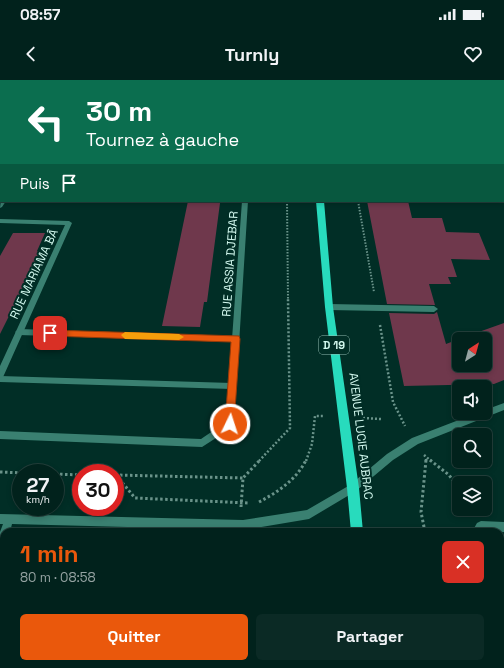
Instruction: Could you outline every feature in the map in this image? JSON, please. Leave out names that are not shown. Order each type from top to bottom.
[{"type":"main road","name":"AVENUE LUCIE AUBRAC","points":[[320,202],[330,307],[357,528]]},
{"type":"street","name":"RUE ASSIA DJEBAR","points":[[0,435],[202,443],[230,424],[245,202]]},
{"type":"street","name":"RUE MARIAMA BÂ","points":[[0,221],[69,224],[0,375]]},
{"type":"street","points":[[330,307],[434,309]]},
{"type":"street","points":[[19,332],[236,339]]},
{"type":"street","points":[[0,379],[232,386]]},
{"type":"street","points":[[5,519],[243,525],[309,514],[353,488],[390,457],[415,441],[504,406]]},
{"type":"street","points":[[479,528],[480,526],[504,527]]},
{"type":"path","points":[[243,525],[241,503],[243,478],[290,428],[287,202]]},
{"type":"path","points":[[124,485],[135,498],[256,504],[274,495],[303,467],[312,444],[315,416],[325,417]]},
{"type":"path","points":[[424,528],[421,512],[426,458],[449,475],[452,479]]},
{"type":"path","points":[[0,472],[12,472]]},
{"type":"path","points":[[124,475],[243,478]]},
{"type":"building","points":[[188,202],[220,203],[207,302],[204,302],[200,327],[162,326]]},
{"type":"building","points":[[367,202],[408,202],[412,218],[442,218],[446,232],[479,233],[490,260],[451,259],[457,277],[448,277],[451,284],[429,284],[435,305],[387,304]]},
{"type":"building","points":[[13,233],[45,233],[37,251],[41,252],[0,334],[0,256]]},
{"type":"building","points":[[437,312],[446,344],[452,342],[452,372],[492,372],[492,332],[479,332],[504,323],[504,380],[494,384],[492,384],[492,380],[452,380],[452,385],[404,386],[389,313],[434,314]]},
{"type":"slow traffic","points":[[125,335],[179,337]]},
{"type":"route","points":[[50,333],[236,339],[230,424]]}]
